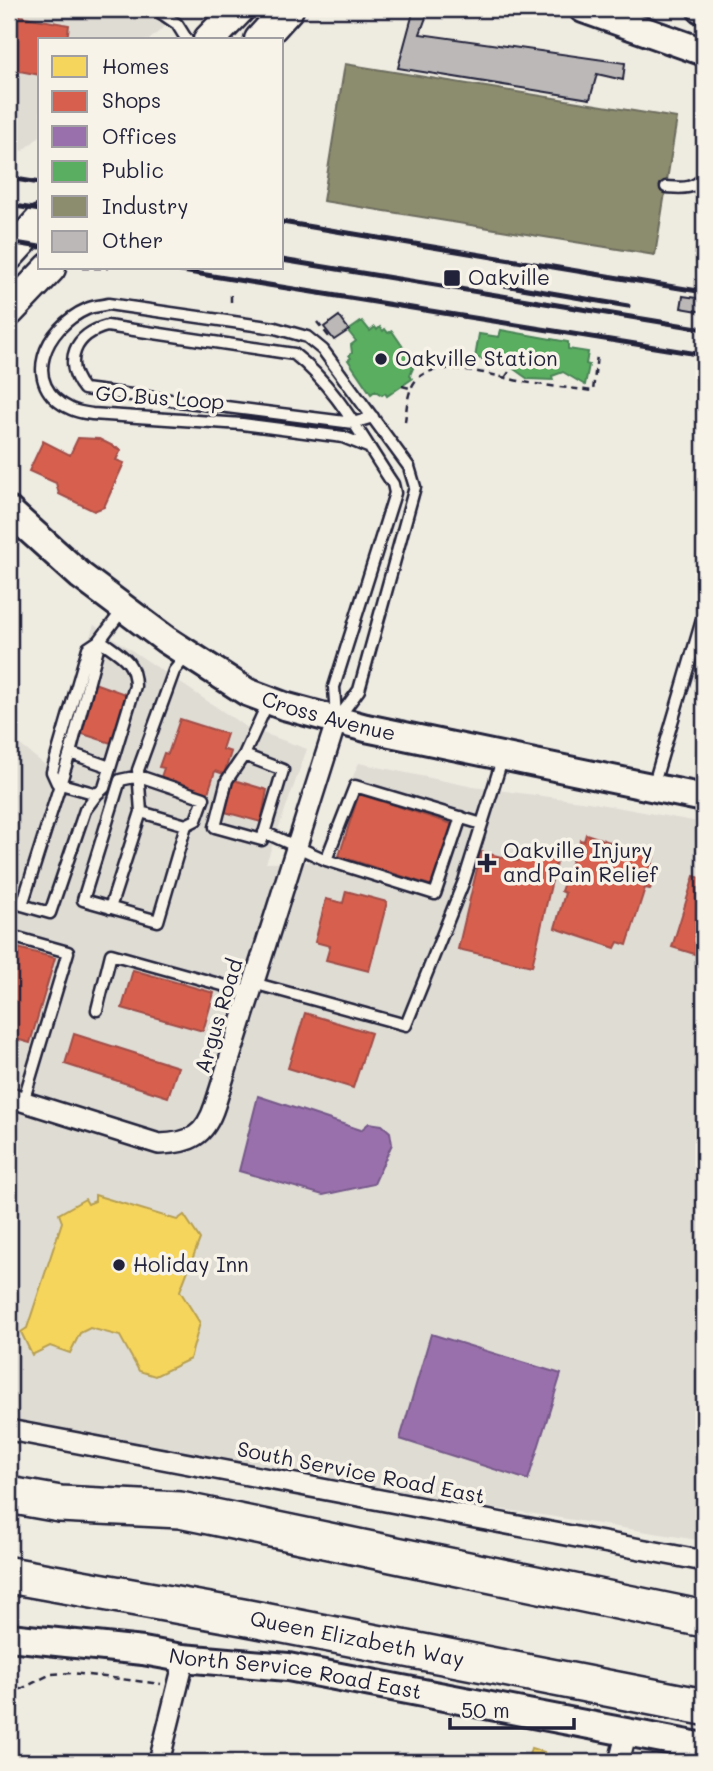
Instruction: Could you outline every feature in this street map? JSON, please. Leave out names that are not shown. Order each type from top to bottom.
[{"type":"highway","points":[[9,1471],[180,1510],[704,1619]]},
{"type":"highway","points":[[9,1495],[60,1504],[180,1510]]},
{"type":"highway","name":"Queen Elizabeth Way","points":[[9,1575],[248,1618],[704,1707]]},
{"type":"highway","points":[[9,1596],[205,1621],[248,1618]]},
{"type":"main road","points":[[262,38],[288,9]]},
{"type":"main road","points":[[9,255],[38,223]]},
{"type":"main road","points":[[9,312],[48,270]]},
{"type":"street","points":[[583,9],[704,52]]},
{"type":"street","name":"Cross Avenue","points":[[9,511],[80,576],[188,654],[247,692],[366,728],[704,798]]},
{"type":"street","name":"Argus Road","points":[[16,1099],[159,1144],[191,1139],[204,1129],[211,1118],[337,719]]},
{"type":"street","name":"South Service Road East","points":[[9,1430],[704,1561]]},
{"type":"street","name":"North Service Road East","points":[[9,1637],[143,1651],[182,1658],[288,1667],[704,1747]]},
{"type":"street","points":[[159,1762],[178,1686],[182,1658]]},
{"type":"street","points":[[619,1762],[627,1731]]},
{"type":"lane","points":[[161,13],[177,24],[186,38]]},
{"type":"lane","points":[[666,187],[685,189],[697,185],[704,177]]},
{"type":"lane","name":"GO Bus Loop","points":[[337,719],[359,690],[415,487],[409,467],[323,350],[307,337],[275,328],[108,304],[88,308],[66,322],[50,342],[42,363],[42,382],[50,394],[72,410],[242,424],[343,437],[368,447]]},
{"type":"lane","points":[[337,719],[334,687],[395,493],[393,484],[353,423],[313,369],[294,354],[107,326],[86,335],[76,345],[73,359],[75,378],[85,388],[353,423],[373,417]]},
{"type":"lane","points":[[97,794],[57,783],[52,772],[88,648],[100,640],[124,608]]},
{"type":"lane","points":[[653,787],[704,613]]},
{"type":"lane","points":[[100,640],[127,660],[135,671],[135,686],[104,788],[85,810],[50,912],[22,905],[61,784],[100,640]]},
{"type":"lane","points":[[110,908],[141,811],[138,770],[174,671],[188,654]]},
{"type":"lane","points":[[244,755],[284,770],[262,840],[215,827],[227,780],[244,755],[269,700]]},
{"type":"lane","points":[[70,753],[110,767]]},
{"type":"lane","points":[[97,1010],[111,954],[406,1025],[464,881],[503,757]]},
{"type":"lane","points":[[141,811],[186,824],[196,820],[204,798],[139,776],[120,780],[83,900],[158,921],[186,824]]},
{"type":"lane","points":[[326,860],[355,786],[482,824]]},
{"type":"lane","points":[[264,832],[326,860],[435,894],[461,817]]},
{"type":"lane","points":[[16,1099],[68,952],[19,938]]},
{"type":"path","points":[[230,302],[232,291]]},
{"type":"path","points":[[405,422],[410,388],[417,379],[436,369],[464,370],[593,391],[597,355]]},
{"type":"path","points":[[504,378],[511,369]]},
{"type":"path","points":[[402,386],[410,388]]},
{"type":"path","points":[[9,1695],[51,1674],[72,1673],[178,1686]]},
{"type":"shaded area","points":[[9,9],[185,9],[151,38],[38,38],[38,138],[23,151],[9,149]]},
{"type":"shaded area","points":[[94,625],[246,727],[307,749],[266,863],[315,862],[359,763],[473,787],[588,802],[704,823],[704,1541],[95,1451],[9,1426],[9,736],[45,765]]},
{"type":"building: Homes","name":"Holiday Inn","points":[[95,1195],[177,1220],[184,1215],[200,1239],[180,1291],[200,1323],[190,1359],[155,1376],[139,1371],[120,1336],[90,1328],[80,1333],[70,1353],[50,1346],[32,1355],[21,1332],[27,1328],[62,1222],[59,1214],[85,1199],[88,1204],[95,1201]]},
{"type":"building: Homes","points":[[531,1748],[544,1752],[543,1762],[527,1762]]},
{"type":"building: Shops","points":[[9,14],[69,25],[67,38],[38,38],[38,75],[9,69]]},
{"type":"building: Shops","points":[[78,438],[99,439],[121,450],[116,460],[124,463],[104,507],[94,511],[59,494],[56,483],[29,471],[43,441],[70,455]]},
{"type":"building: Shops","points":[[94,683],[128,695],[111,743],[80,733]]},
{"type":"building: Shops","points":[[180,719],[227,734],[222,749],[231,752],[224,774],[215,771],[207,796],[160,780],[164,768],[159,767],[164,753],[168,754]]},
{"type":"building: Shops","points":[[234,780],[267,790],[261,822],[225,812]]},
{"type":"building: Shops","points":[[359,794],[452,824],[433,886],[339,856]]},
{"type":"building: Shops","points":[[586,834],[654,857],[648,877],[652,879],[652,885],[650,889],[645,888],[627,945],[618,942],[615,948],[555,928],[565,893],[561,891],[574,855],[577,856],[580,840],[584,841]]},
{"type":"building: Shops","points":[[521,850],[557,859],[532,966],[458,949],[481,852],[518,861]]},
{"type":"building: Shops","points":[[694,876],[704,879],[704,957],[672,947]]},
{"type":"building: Shops","points":[[346,891],[387,902],[369,971],[326,960],[330,946],[315,942],[326,899],[343,903]]},
{"type":"building: Shops","points":[[18,948],[55,958],[30,1043],[9,1037],[9,984]]},
{"type":"building: Shops","points":[[133,970],[214,993],[203,1031],[122,1008]]},
{"type":"building: Shops","points":[[305,1013],[371,1033],[353,1088],[288,1068]]},
{"type":"building: Shops","points":[[74,1034],[178,1067],[168,1097],[65,1064]]},
{"type":"building: Offices","points":[[258,1096],[361,1130],[369,1123],[382,1125],[390,1132],[392,1144],[374,1184],[323,1195],[239,1171]]},
{"type":"building: Offices","points":[[431,1334],[561,1374],[528,1480],[400,1439]]},
{"type":"building: Public","name":"Oakville Station","points":[[362,321],[370,331],[380,327],[388,333],[392,331],[414,363],[411,365],[412,379],[387,396],[375,391],[371,394],[348,360],[352,353],[351,345],[356,341],[348,331]]},
{"type":"building: Public","name":"Oakville Station","points":[[501,330],[568,342],[568,349],[588,352],[586,364],[589,365],[585,385],[563,372],[552,376],[553,380],[528,379],[504,362],[475,358],[479,334],[499,337]]},
{"type":"building: Industry","points":[[345,64],[677,118],[655,255],[323,201]]},
{"type":"building: Other","points":[[399,9],[429,9],[420,34],[625,63],[623,80],[597,74],[590,99],[398,68],[413,13]]},
{"type":"building: Other","points":[[683,296],[704,299],[704,312],[681,308]]},
{"type":"building: Other","points":[[339,316],[349,330],[334,340],[324,327]]},
{"type":"railway","points":[[9,178],[38,183]]},
{"type":"railway","points":[[9,205],[38,210]]},
{"type":"railway","points":[[284,222],[704,292]]},
{"type":"railway","points":[[9,242],[38,247]]},
{"type":"railway","points":[[284,260],[704,329]]},
{"type":"railway","points":[[175,270],[704,355]]},
{"type":"railway","points":[[504,285],[628,306]]},
{"type":"place","name":"Oakville","points":[[452,278]]},
{"type":"place","name":"Oakville Station","points":[[381,359]]},
{"type":"place","name":"Oakville Injury and Pain Relief","points":[[487,863]]},
{"type":"place","name":"Holiday Inn","points":[[119,1265]]}]
